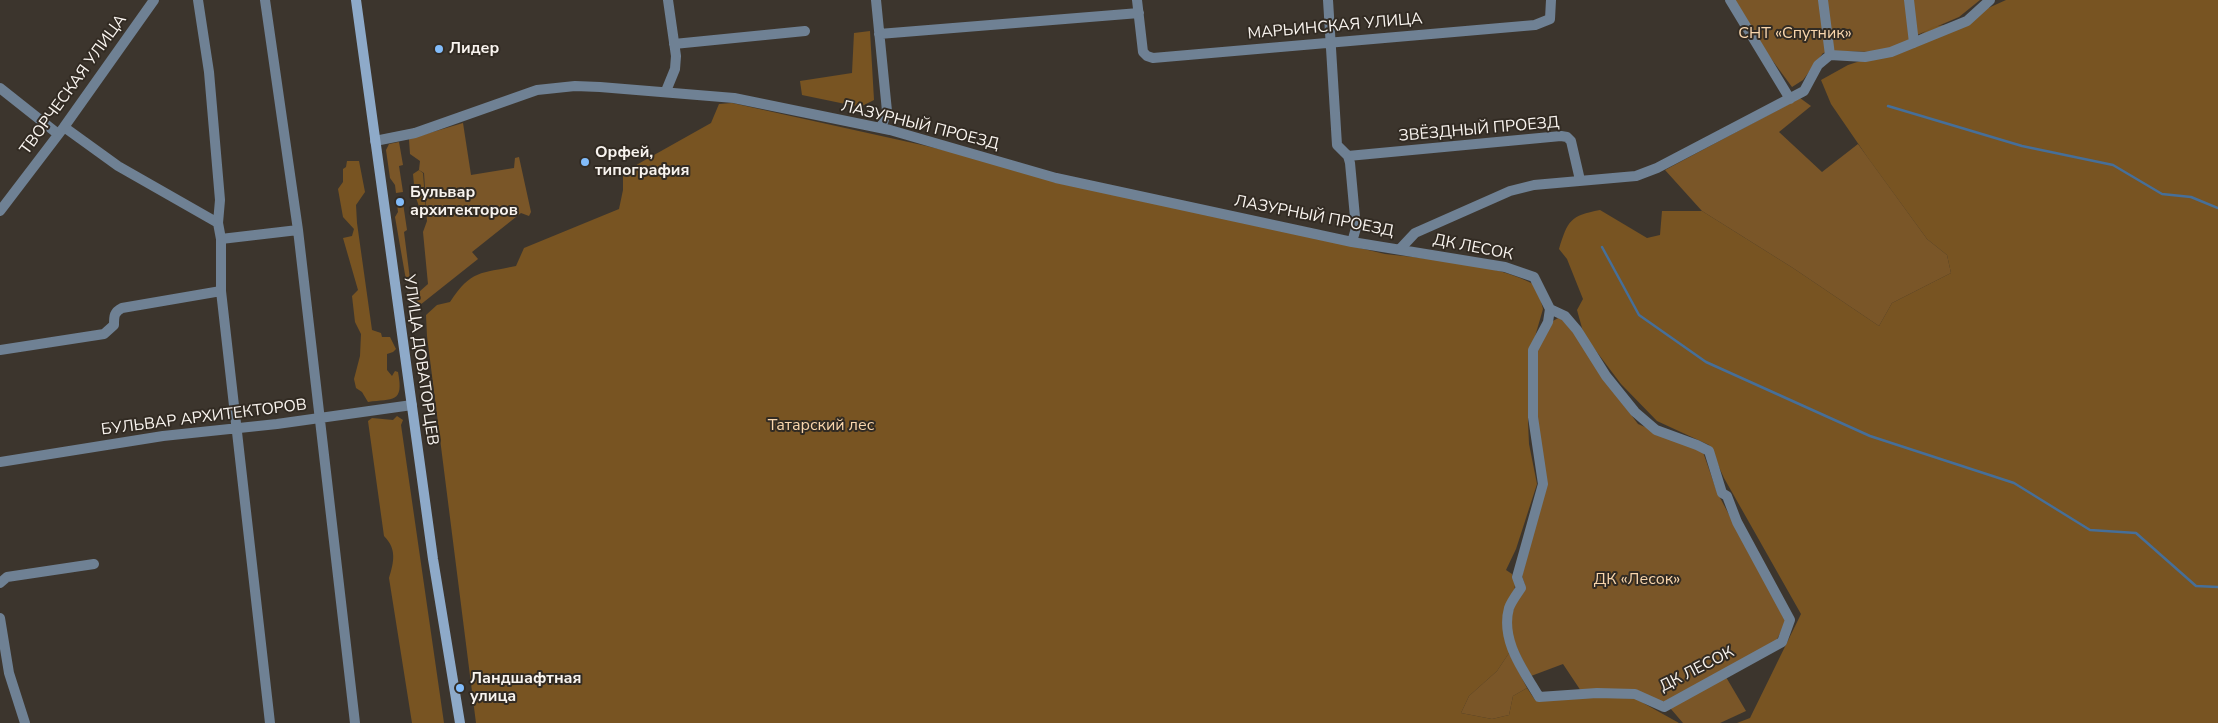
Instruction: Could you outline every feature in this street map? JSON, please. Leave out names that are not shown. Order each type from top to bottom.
[{"type":"main road","name":"УЛИЦА ДОВАТОРЦЕВ","points":[[356,0],[412,405],[460,723]]},
{"type":"street","name":"ТВОРЧЕСКАЯ УЛИЦА","points":[[0,211],[61,130],[154,0]]},
{"type":"street","points":[[198,0],[209,72],[220,200],[218,223],[221,239],[221,291],[270,723]]},
{"type":"street","points":[[264,0],[298,230],[355,723]]},
{"type":"street","points":[[666,91],[675,69],[674,44],[668,0]]},
{"type":"street","points":[[876,0],[887,111],[881,128]]},
{"type":"street","name":"МАРЬИНСКАЯ УЛИЦА","points":[[1137,0],[1143,52],[1153,58],[1535,25],[1550,19],[1551,0]]},
{"type":"street","points":[[1328,0],[1337,144],[1348,156],[1356,228],[1352,242]]},
{"type":"street","points":[[1730,0],[1790,99]]},
{"type":"street","points":[[1823,0],[1830,55]]},
{"type":"street","points":[[1909,0],[1914,43]]},
{"type":"street","points":[[1400,249],[1415,234],[1510,191],[1534,185],[1636,176],[1657,168],[1804,91],[1818,64],[1830,55],[1865,57],[1891,52],[1967,21],[1990,0]]},
{"type":"street","points":[[879,34],[1139,13]]},
{"type":"street","points":[[674,44],[805,31]]},
{"type":"street","name":"ЛАЗУРНЫЙ ПРОЕЗД","points":[[375,141],[414,133],[537,90],[554,87],[576,86],[666,91],[734,98],[881,128],[1056,178],[1352,242],[1400,249]]},
{"type":"street","points":[[0,88],[118,166],[218,223]]},
{"type":"street","name":"ЗВЁЗДНЫЙ ПРОЕЗД","points":[[1348,156],[1561,136],[1571,140],[1580,180]]},
{"type":"street","points":[[221,239],[298,230]]},
{"type":"street","name":"ДК ЛЕСОК","points":[[1400,249],[1505,267],[1534,278],[1550,309],[1548,322],[1533,350],[1533,417],[1543,484],[1517,577],[1520,588],[1509,608],[1506,630],[1512,650],[1539,697],[1597,693],[1635,694],[1664,706],[1782,642],[1790,620],[1737,522],[1728,496],[1722,493],[1709,451],[1656,430],[1635,412],[1606,376],[1577,330],[1565,316],[1550,309]]},
{"type":"street","points":[[0,350],[104,334],[114,325],[114,316],[122,308],[221,291]]},
{"type":"street","name":"БУЛЬВАР АРХИТЕКТОРОВ","points":[[0,462],[163,436],[321,418],[412,405]]},
{"type":"street","points":[[0,583],[7,577],[94,564]]},
{"type":"street","points":[[0,618],[9,673],[25,723]]},
{"type":"green space","name":"СНТ «Спутник»","points":[[1728,0],[1980,0],[1959,17],[1917,35],[1898,47],[1875,52],[1838,51],[1823,53],[1803,80],[1792,87]]},
{"type":"green space","points":[[2006,0],[2218,0],[2218,723],[1737,723],[1750,718],[1801,614],[1724,478],[1709,445],[1657,421],[1621,384],[1584,335],[1577,310],[1583,299],[1567,259],[1559,249],[1565,232],[1568,225],[1576,217],[1600,210],[1647,238],[1660,235],[1662,211],[1702,211],[1793,268],[1879,326],[1892,303],[1951,273],[1947,255],[1927,239],[1868,158],[1831,104],[1821,80],[1848,65],[1900,48],[1932,27],[1955,23]]},
{"type":"green space","points":[[870,31],[874,100],[860,107],[802,95],[800,81],[852,73],[854,33]]},
{"type":"green space","points":[[1800,98],[1811,106],[1779,132],[1822,172],[1858,144],[1927,239],[1947,255],[1951,273],[1892,303],[1879,326],[1793,268],[1702,211],[1665,170]]},
{"type":"green space","name":"Татарский лес","points":[[732,103],[922,145],[1385,254],[1443,260],[1483,267],[1520,278],[1537,286],[1543,309],[1532,347],[1528,422],[1529,444],[1537,484],[1516,549],[1506,570],[1512,574],[1515,584],[1509,653],[1497,671],[1469,696],[1461,713],[1492,719],[1509,715],[1513,696],[1527,688],[1535,700],[1589,695],[1636,699],[1679,723],[476,723],[427,336],[426,315],[437,305],[450,302],[471,278],[485,272],[516,266],[524,248],[619,209],[623,190],[623,174],[711,123],[719,104]]},
{"type":"green space","points":[[463,123],[471,175],[514,168],[515,158],[519,157],[531,212],[529,216],[521,213],[472,252],[478,259],[420,305],[410,302],[408,292],[419,292],[428,284],[423,232],[427,221],[424,173],[419,170],[420,161],[410,154],[409,139]]},
{"type":"green space","points":[[399,142],[403,165],[399,166],[403,192],[396,193],[395,185],[390,178],[386,150],[389,144]]},
{"type":"green space","points":[[347,161],[359,161],[365,192],[356,205],[372,330],[381,333],[382,337],[390,337],[396,349],[387,354],[387,370],[392,376],[395,371],[398,372],[399,382],[398,394],[395,397],[368,402],[362,392],[356,388],[354,379],[360,356],[361,334],[355,322],[352,296],[358,290],[343,238],[352,236],[354,229],[343,217],[338,189],[343,182],[343,169],[346,167]]},
{"type":"green space","points":[[419,170],[423,173],[426,211],[421,212],[415,195],[413,174]]},
{"type":"green space","points":[[403,203],[407,230],[404,232],[410,279],[415,279],[412,283],[406,280],[395,217],[398,212],[397,204]]},
{"type":"green space","name":"ДК «Лесок»","points":[[1560,317],[1577,337],[1607,383],[1638,424],[1703,452],[1717,492],[1786,622],[1775,643],[1723,672],[1746,711],[1720,723],[1683,723],[1665,702],[1627,691],[1581,691],[1563,664],[1531,676],[1508,631],[1515,603],[1525,585],[1522,576],[1547,480],[1535,415],[1536,350],[1551,322]]},
{"type":"green space","points":[[397,416],[403,420],[401,425],[444,723],[412,723],[389,578],[393,551],[384,536],[368,421],[372,418],[393,420]]},
{"type":"green space","points":[[1509,653],[1527,688],[1513,696],[1509,715],[1492,719],[1461,713],[1469,696],[1497,671]]},
{"type":"waterway","points":[[1888,106],[2022,146],[2113,165],[2162,194],[2191,197],[2218,208]]},
{"type":"waterway","points":[[1602,247],[1639,315],[1706,362],[1870,436],[2014,483],[2090,530],[2136,533],[2196,586],[2218,587]]},
{"type":"place","name":"Лидер","points":[[439,49]]},
{"type":"place","name":"Орфей, типография","points":[[585,162]]},
{"type":"place","name":"Бульвар архитекторов","points":[[400,202]]},
{"type":"place","name":"Ландшафтная улица","points":[[460,688]]}]
